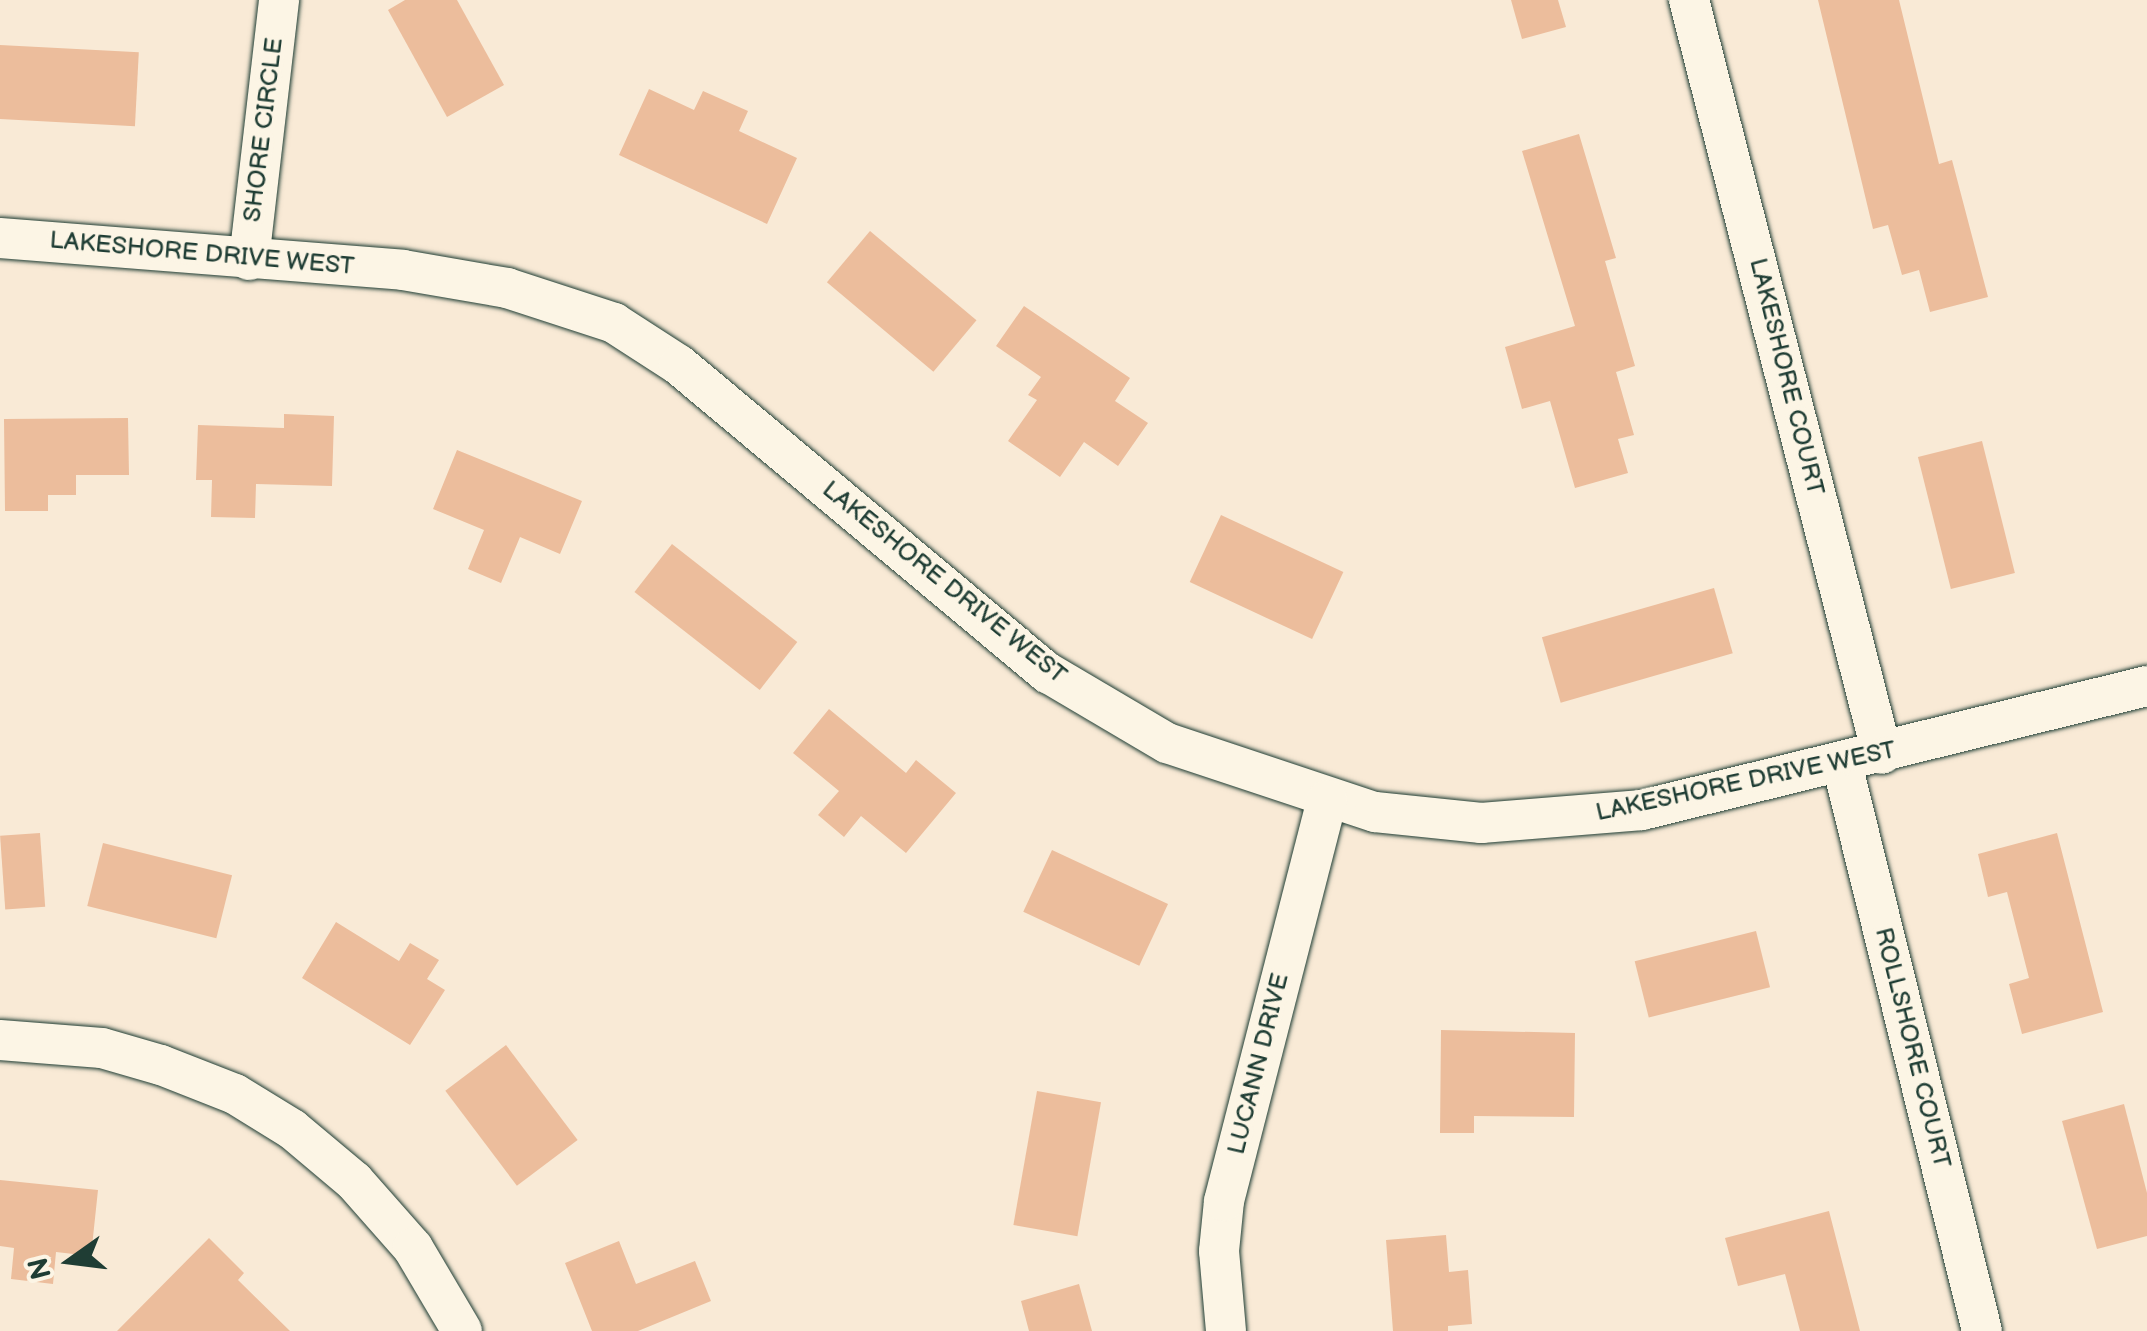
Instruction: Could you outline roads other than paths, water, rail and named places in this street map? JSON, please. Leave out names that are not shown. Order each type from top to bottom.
[{"type":"street","name":"SHORE CIRCLE","points":[[249,260],[279,0]]},
{"type":"street","name":"LAKESHORE COURT","points":[[1689,0],[1882,754]]},
{"type":"street","name":"LAKESHORE DRIVE WEST","points":[[0,238],[404,270],[507,288],[614,324],[678,364],[1048,673],[1168,743],[1327,800],[1375,812],[1481,824],[1594,817],[1842,764],[2147,686]]},
{"type":"street","name":"ROLLSHORE COURT","points":[[1842,764],[1982,1331]]},
{"type":"street","name":"LUCANN DRIVE","points":[[1226,1331],[1219,1251],[1224,1202],[1327,800]]},
{"type":"street","points":[[0,1040],[102,1048],[161,1065],[235,1094],[292,1129],[354,1182],[412,1248],[462,1331]]}]
